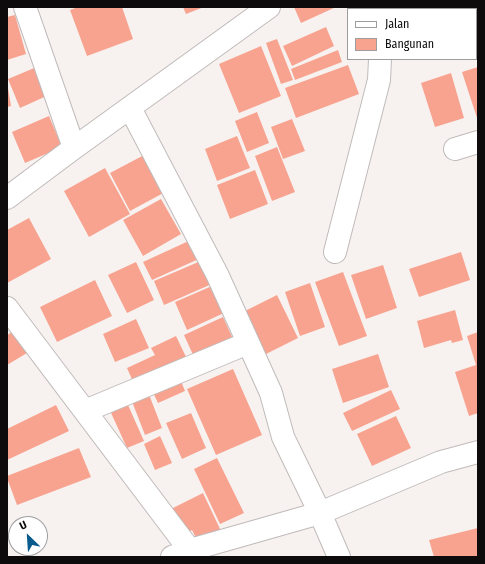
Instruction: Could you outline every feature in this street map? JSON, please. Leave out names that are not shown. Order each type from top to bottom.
[{"type":"street","points":[[25,7],[74,148]]},
{"type":"street","points":[[7,198],[269,7]]},
{"type":"street","points":[[335,252],[379,80],[380,60]]},
{"type":"street","points":[[130,108],[217,274],[271,393],[283,436],[320,513],[339,557]]},
{"type":"street","points":[[455,149],[478,142]]},
{"type":"street","points":[[7,308],[85,411],[186,555],[320,513],[441,462],[478,452]]},
{"type":"street","points":[[85,411],[248,343]]},
{"type":"building","points":[[78,7],[122,7],[133,39],[87,56],[70,10]]},
{"type":"building","points":[[183,7],[204,7],[186,14]]},
{"type":"building","points":[[294,7],[336,7],[301,23]]},
{"type":"building","points":[[478,7],[477,34],[477,8],[468,8]]},
{"type":"building","points":[[15,15],[26,54],[7,60],[7,17]]},
{"type":"building","points":[[326,27],[334,46],[292,66],[283,46]]},
{"type":"building","points":[[277,39],[293,80],[281,84],[266,43]]},
{"type":"building","points":[[261,46],[281,96],[239,113],[219,64]]},
{"type":"building","points":[[338,50],[342,62],[295,80],[291,69]]},
{"type":"building","points":[[348,65],[359,94],[296,118],[285,88]]},
{"type":"building","points":[[39,66],[51,94],[20,108],[8,79]]},
{"type":"building","points":[[478,67],[478,121],[462,72]]},
{"type":"building","points":[[451,73],[464,118],[435,127],[421,83]]},
{"type":"building","points":[[7,88],[11,106],[7,107]]},
{"type":"building","points":[[257,112],[269,143],[247,152],[235,121]]},
{"type":"building","points":[[49,116],[62,147],[25,163],[12,132]]},
{"type":"building","points":[[292,119],[305,151],[283,159],[271,127]]},
{"type":"building","points":[[237,136],[250,168],[217,181],[205,149]]},
{"type":"building","points":[[277,147],[295,192],[272,201],[255,156]]},
{"type":"building","points":[[146,154],[167,191],[130,211],[110,173]]},
{"type":"building","points":[[105,168],[130,214],[89,237],[64,191]]},
{"type":"building","points":[[255,170],[268,204],[230,219],[217,185]]},
{"type":"building","points":[[161,199],[181,234],[143,256],[123,220]]},
{"type":"building","points":[[29,218],[51,259],[7,283],[7,230]]},
{"type":"building","points":[[193,239],[201,258],[152,280],[143,262]]},
{"type":"building","points":[[461,252],[470,280],[419,297],[409,269]]},
{"type":"building","points":[[203,260],[214,283],[164,305],[154,281]]},
{"type":"building","points":[[136,262],[154,300],[127,313],[108,275]]},
{"type":"building","points":[[383,265],[397,308],[366,319],[351,275]]},
{"type":"building","points":[[343,272],[367,336],[339,346],[315,282]]},
{"type":"building","points":[[95,280],[112,316],[57,342],[40,307]]},
{"type":"building","points":[[310,283],[325,327],[300,336],[285,292]]},
{"type":"building","points":[[212,286],[224,313],[187,330],[175,302]]},
{"type":"building","points":[[277,295],[298,338],[264,355],[243,312]]},
{"type":"building","points":[[455,310],[463,340],[452,343],[451,340],[424,348],[417,321]]},
{"type":"building","points":[[223,317],[233,339],[194,357],[184,335]]},
{"type":"building","points":[[136,319],[149,348],[115,362],[103,334]]},
{"type":"building","points":[[14,331],[27,353],[7,365],[7,335]]},
{"type":"building","points":[[478,332],[478,413],[469,416],[455,372],[476,365],[467,336]]},
{"type":"building","points":[[176,336],[188,361],[135,386],[127,368],[155,355],[151,348]]},
{"type":"building","points":[[378,354],[389,387],[343,403],[332,369]]},
{"type":"building","points":[[233,369],[262,435],[216,455],[187,389]]},
{"type":"building","points":[[178,374],[185,391],[158,403],[150,386]]},
{"type":"building","points":[[391,390],[400,409],[352,431],[343,413]]},
{"type":"building","points":[[148,392],[162,428],[145,435],[131,399]]},
{"type":"building","points":[[124,396],[144,441],[127,448],[107,404]]},
{"type":"building","points":[[56,405],[69,431],[7,460],[7,429]]},
{"type":"building","points":[[191,413],[206,448],[182,459],[166,423]]},
{"type":"building","points":[[396,416],[411,448],[372,466],[357,434]]},
{"type":"building","points":[[160,436],[172,463],[155,470],[144,444]]},
{"type":"building","points":[[79,448],[91,477],[17,505],[7,476]]},
{"type":"building","points":[[217,458],[244,513],[220,524],[194,469]]},
{"type":"building","points":[[203,493],[221,531],[198,542],[192,530],[181,536],[169,510]]},
{"type":"building","points":[[478,528],[478,557],[434,557],[429,540]]}]
